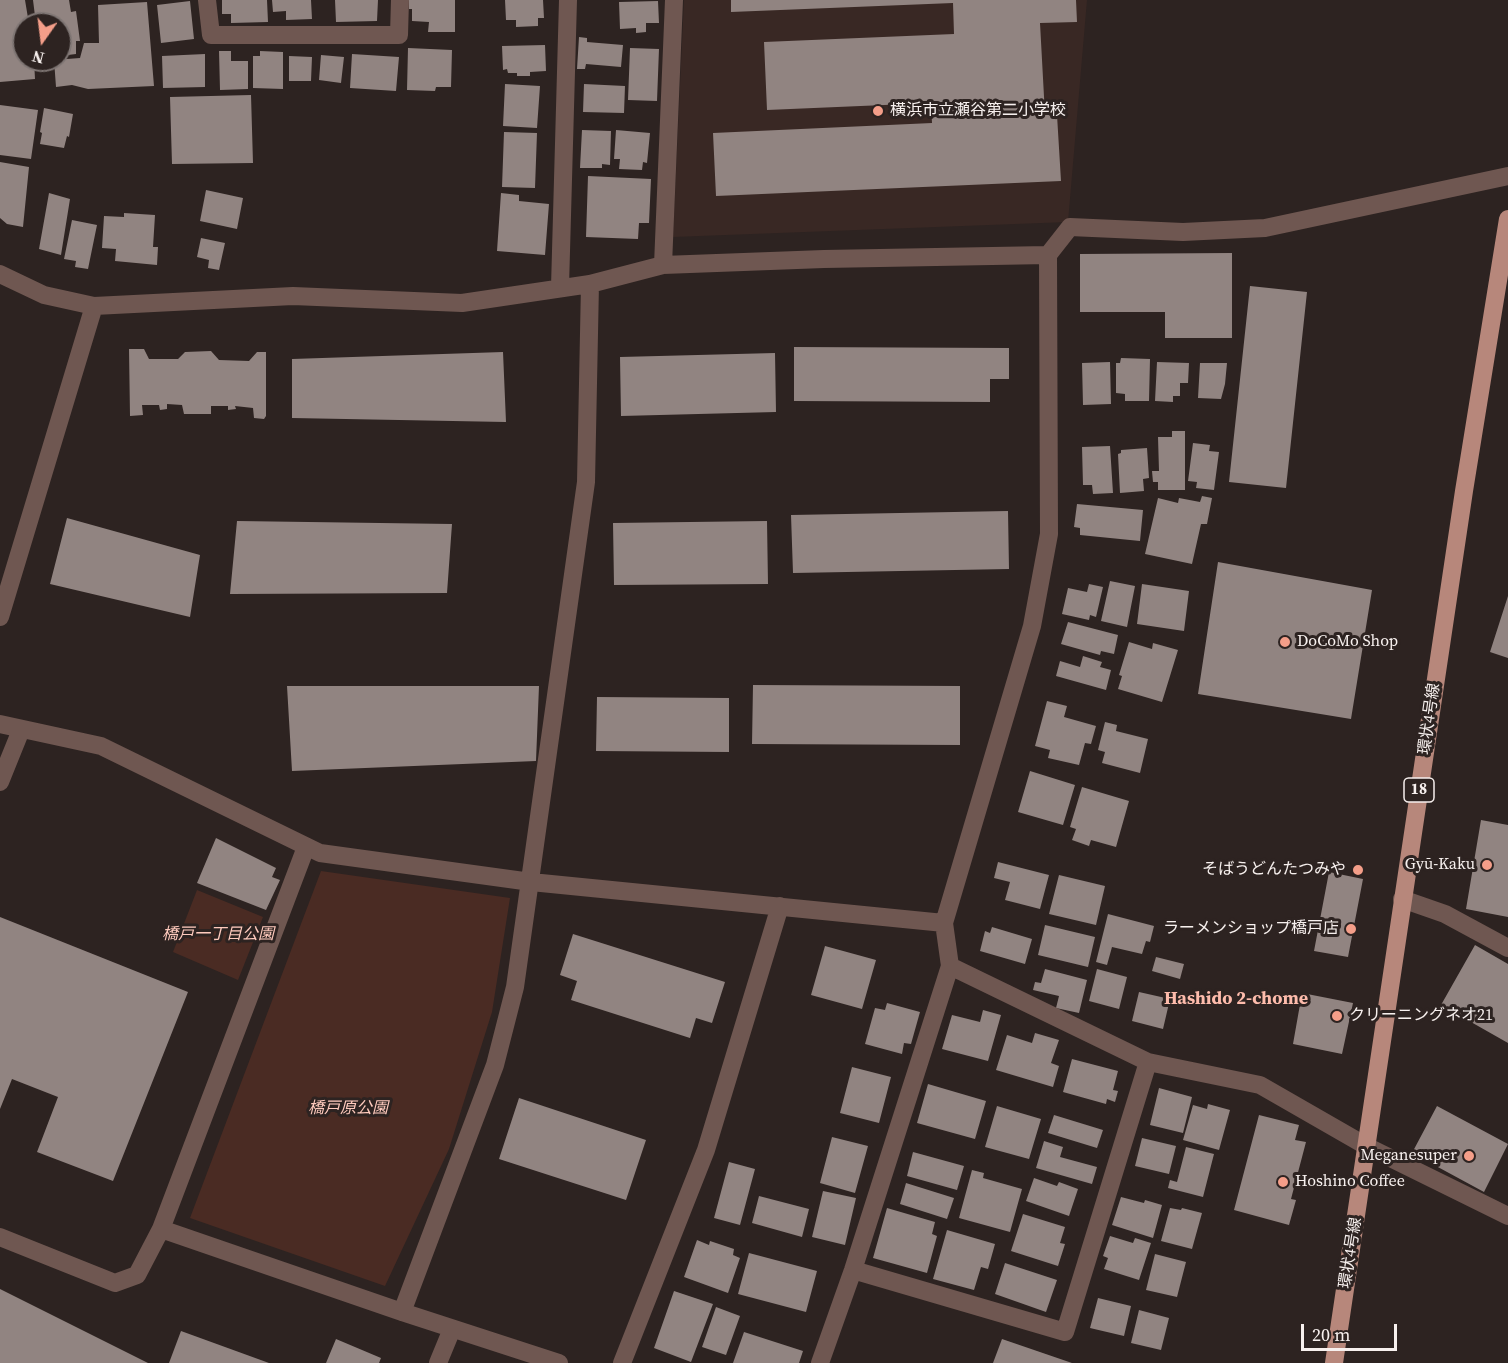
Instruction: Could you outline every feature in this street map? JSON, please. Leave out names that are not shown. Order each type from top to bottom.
[{"type":"main road","name":"環状4号線","points":[[1334,1363],[1464,491],[1508,219]]},
{"type":"street","points":[[207,0],[211,35],[399,35],[400,0]]},
{"type":"street","points":[[560,287],[568,0]]},
{"type":"street","points":[[663,265],[674,0]]},
{"type":"street","points":[[820,1363],[853,1270],[950,966],[944,923],[1032,626],[1049,534],[1048,255],[1070,227],[1183,232],[1265,228],[1508,176]]},
{"type":"street","points":[[0,274],[44,295],[94,306],[293,296],[462,303],[590,284],[663,265],[824,259],[1048,255]]},
{"type":"street","points":[[402,1312],[495,1065],[515,987],[586,482],[590,284]]},
{"type":"street","points":[[0,617],[94,306]]},
{"type":"street","points":[[0,724],[101,746],[320,853],[531,882],[944,923]]},
{"type":"street","points":[[0,782],[21,730]]},
{"type":"street","points":[[0,1237],[115,1283],[137,1275],[161,1229],[306,847]]},
{"type":"street","points":[[1402,899],[1446,914],[1508,948]]},
{"type":"street","points":[[622,1363],[706,1150],[780,906]]},
{"type":"street","points":[[950,966],[1148,1062],[1260,1085],[1368,1147],[1508,1216]]},
{"type":"street","points":[[853,1270],[1065,1332],[1148,1062]]},
{"type":"street","points":[[161,1229],[452,1329],[559,1363]]},
{"type":"street","points":[[438,1363],[452,1329]]},
{"type":"shaded area","name":"横浜市立瀬谷第二小学校","points":[[684,0],[1087,0],[1068,222],[673,237]]},
{"type":"green space","name":"橋戸原公園","points":[[321,871],[510,898],[492,1012],[449,1149],[385,1286],[190,1218]]},
{"type":"green space","name":"橋戸一丁目公園","points":[[197,890],[263,917],[238,980],[173,952]]},
{"type":"building","points":[[0,0],[25,0],[27,12],[12,12],[12,72],[35,72],[35,79],[0,82]]},
{"type":"building","points":[[33,0],[69,0],[71,12],[34,12]]},
{"type":"building","points":[[222,0],[267,0],[268,22],[231,23],[231,14],[222,14]]},
{"type":"building","points":[[272,0],[311,0],[312,19],[286,20],[286,11],[273,12]]},
{"type":"building","points":[[335,0],[378,0],[377,21],[336,22]]},
{"type":"building","points":[[409,0],[455,0],[455,32],[428,32],[429,22],[412,21]]},
{"type":"building","points":[[505,0],[543,0],[544,18],[538,18],[538,26],[516,27],[516,20],[506,20]]},
{"type":"building","points":[[731,0],[1076,0],[1077,22],[1040,23],[1045,115],[1057,115],[1061,181],[716,196],[713,133],[932,123],[931,103],[767,110],[764,42],[954,34],[953,3],[731,12]]},
{"type":"building","points":[[190,1],[194,39],[161,43],[157,5]]},
{"type":"building","points":[[658,1],[659,23],[646,23],[646,32],[636,33],[636,28],[620,29],[619,2]]},
{"type":"building","points":[[147,2],[154,86],[88,89],[72,85],[56,87],[55,72],[72,72],[72,59],[80,58],[84,43],[99,43],[98,5]]},
{"type":"building","points":[[76,11],[80,41],[76,41],[76,54],[72,54],[71,12]]},
{"type":"building","points":[[579,37],[587,38],[587,42],[623,45],[621,67],[586,64],[585,69],[577,69]]},
{"type":"building","points":[[545,45],[546,71],[530,72],[530,76],[517,76],[517,73],[508,73],[507,69],[503,70],[502,46]]},
{"type":"building","points":[[408,48],[452,50],[451,87],[436,87],[435,91],[407,90]]},
{"type":"building","points":[[630,48],[659,49],[657,101],[628,100]]},
{"type":"building","points":[[219,51],[231,51],[231,61],[248,61],[248,89],[220,90]]},
{"type":"building","points":[[260,51],[283,52],[283,89],[253,88],[253,56],[260,56]]},
{"type":"building","points":[[205,54],[205,87],[163,88],[162,56]]},
{"type":"building","points":[[352,54],[399,57],[396,91],[350,88]]},
{"type":"building","points":[[321,55],[344,57],[341,83],[319,80]]},
{"type":"building","points":[[289,56],[312,57],[311,81],[289,81]]},
{"type":"building","points":[[505,84],[540,86],[537,128],[503,126]]},
{"type":"building","points":[[584,84],[625,86],[624,113],[583,112]]},
{"type":"building","points":[[251,95],[253,163],[172,164],[170,97]]},
{"type":"building","points":[[0,105],[38,110],[31,159],[0,155]]},
{"type":"building","points":[[44,108],[73,114],[69,137],[67,136],[64,148],[40,144]]},
{"type":"building","points":[[582,130],[611,131],[610,165],[602,164],[602,168],[580,168]]},
{"type":"building","points":[[616,130],[650,133],[647,163],[643,162],[642,170],[619,169],[620,159],[614,159]]},
{"type":"building","points":[[504,132],[537,133],[535,188],[502,187]]},
{"type":"building","points":[[0,162],[29,167],[23,227],[7,224],[0,218]]},
{"type":"building","points":[[588,176],[651,179],[649,223],[639,223],[638,239],[586,237]]},
{"type":"building","points":[[206,190],[243,198],[237,229],[200,221]]},
{"type":"building","points":[[49,193],[70,199],[61,255],[39,249]]},
{"type":"building","points":[[501,193],[519,195],[519,201],[549,204],[545,255],[497,251]]},
{"type":"building","points":[[124,213],[155,215],[153,247],[158,247],[157,265],[115,261],[116,249],[102,248],[104,216],[124,217]]},
{"type":"building","points":[[72,220],[97,225],[88,269],[75,267],[76,261],[64,259]]},
{"type":"building","points":[[201,238],[225,243],[219,270],[208,268],[209,260],[197,257]]},
{"type":"building","points":[[1232,253],[1232,338],[1165,338],[1165,312],[1080,312],[1080,254]]},
{"type":"building","points":[[1250,286],[1307,292],[1286,488],[1229,482]]},
{"type":"building","points":[[794,347],[1009,348],[1009,379],[990,379],[990,402],[794,401]]},
{"type":"building","points":[[129,349],[144,349],[149,359],[178,359],[185,352],[211,351],[219,360],[249,361],[257,352],[266,352],[266,416],[264,419],[254,418],[253,408],[235,406],[236,409],[228,410],[228,406],[211,406],[211,414],[184,414],[182,405],[167,404],[167,409],[160,410],[159,405],[142,405],[143,415],[130,416]]},
{"type":"building","points":[[503,352],[506,422],[292,418],[292,359]]},
{"type":"building","points":[[775,353],[776,412],[621,416],[620,357]]},
{"type":"building","points":[[1121,358],[1150,359],[1149,401],[1125,401],[1125,394],[1116,393],[1116,363],[1120,363]]},
{"type":"building","points":[[1110,362],[1111,404],[1083,405],[1082,363]]},
{"type":"building","points":[[1157,362],[1189,363],[1188,383],[1180,383],[1180,396],[1173,396],[1173,402],[1155,401]]},
{"type":"building","points":[[1200,363],[1227,363],[1221,399],[1198,398]]},
{"type":"building","points":[[1172,431],[1185,431],[1185,490],[1158,490],[1158,482],[1153,482],[1152,471],[1159,471],[1158,437],[1172,437]]},
{"type":"building","points":[[1193,443],[1210,445],[1209,451],[1219,452],[1214,490],[1196,488],[1197,482],[1188,481]]},
{"type":"building","points":[[1110,446],[1113,493],[1093,494],[1092,485],[1083,485],[1082,447]]},
{"type":"building","points":[[1147,448],[1149,478],[1143,479],[1144,491],[1120,493],[1118,454],[1121,450]]},
{"type":"building","points":[[1202,496],[1212,498],[1207,524],[1201,524],[1192,564],[1145,554],[1158,498],[1178,503],[1179,498],[1200,502]]},
{"type":"building","points":[[1077,504],[1143,510],[1140,541],[1080,535],[1080,528],[1074,527]]},
{"type":"building","points":[[1008,511],[1009,569],[793,573],[791,515]]},
{"type":"building","points":[[67,518],[200,555],[190,617],[50,584]]},
{"type":"building","points":[[237,521],[452,524],[447,593],[230,594]]},
{"type":"building","points":[[767,521],[768,584],[614,585],[613,523]]},
{"type":"building","name":"DoCoMo Shop","points":[[1218,562],[1372,590],[1351,719],[1198,694]]},
{"type":"building","points":[[1110,581],[1135,586],[1127,627],[1101,621]]},
{"type":"building","points":[[1089,584],[1103,587],[1096,617],[1090,615],[1089,620],[1062,614],[1068,588],[1087,592]]},
{"type":"building","points":[[1142,584],[1189,591],[1184,631],[1137,624]]},
{"type":"building","points":[[1508,596],[1508,658],[1490,652]]},
{"type":"building","points":[[1068,622],[1118,635],[1114,654],[1101,651],[1100,655],[1061,644]]},
{"type":"building","points":[[1129,642],[1152,649],[1153,643],[1178,650],[1162,702],[1118,689],[1122,676],[1119,675]]},
{"type":"building","points":[[1083,656],[1102,662],[1100,667],[1111,670],[1106,690],[1056,676],[1060,661],[1080,667]]},
{"type":"building","points":[[753,685],[960,686],[960,745],[752,744]]},
{"type":"building","points":[[287,686],[539,686],[536,761],[292,771]]},
{"type":"building","points":[[597,697],[729,698],[729,752],[596,751]]},
{"type":"building","points":[[1047,701],[1067,706],[1064,717],[1096,726],[1091,744],[1085,743],[1079,765],[1048,758],[1050,750],[1035,746]]},
{"type":"building","points":[[1105,722],[1117,725],[1116,731],[1148,739],[1140,773],[1102,763],[1105,752],[1098,750]]},
{"type":"building","points":[[1030,771],[1075,785],[1063,825],[1018,812]]},
{"type":"building","points":[[1082,787],[1129,801],[1116,847],[1091,840],[1089,846],[1072,840],[1076,829],[1070,827]]},
{"type":"building","points":[[1481,820],[1508,825],[1508,917],[1466,909]]},
{"type":"building","points":[[216,838],[276,868],[272,877],[280,880],[266,910],[197,883]]},
{"type":"building","points":[[998,862],[1049,875],[1040,909],[1005,900],[1010,882],[994,878]]},
{"type":"building","points":[[1329,872],[1363,879],[1348,957],[1314,951]]},
{"type":"building","points":[[1059,875],[1105,886],[1096,925],[1049,914]]},
{"type":"building","points":[[1108,914],[1154,926],[1150,942],[1146,941],[1142,954],[1112,947],[1107,965],[1096,962]]},
{"type":"building","points":[[0,917],[188,992],[113,1181],[37,1152],[58,1097],[12,1079],[0,1109]]},
{"type":"building","points":[[1045,925],[1095,937],[1088,967],[1038,955]]},
{"type":"building","points":[[992,927],[1032,939],[1025,964],[980,951],[985,931],[990,933]]},
{"type":"building","points":[[573,934],[725,982],[712,1023],[696,1018],[690,1038],[571,1000],[577,981],[560,975]]},
{"type":"building","points":[[1475,945],[1508,964],[1508,1043],[1441,1005]]},
{"type":"building","points":[[825,946],[876,960],[862,1009],[811,995]]},
{"type":"building","points":[[1156,957],[1184,964],[1180,979],[1152,971]]},
{"type":"building","points":[[1045,969],[1087,980],[1079,1013],[1056,1008],[1059,996],[1033,990],[1035,982],[1041,983]]},
{"type":"building","points":[[1097,969],[1127,977],[1119,1009],[1089,1001]]},
{"type":"building","points":[[1139,992],[1170,999],[1163,1029],[1132,1021]]},
{"type":"building","points":[[1302,993],[1353,1003],[1342,1054],[1293,1044]]},
{"type":"building","points":[[887,1003],[920,1012],[911,1044],[904,1043],[902,1054],[865,1044],[875,1008],[885,1010]]},
{"type":"building","points":[[983,1010],[1001,1015],[988,1061],[942,1049],[952,1015],[980,1022]]},
{"type":"building","points":[[1035,1033],[1059,1040],[1051,1063],[1059,1066],[1053,1087],[996,1070],[1007,1035],[1032,1043]]},
{"type":"building","points":[[1072,1059],[1118,1071],[1113,1090],[1118,1091],[1115,1102],[1107,1099],[1106,1104],[1063,1092]]},
{"type":"building","points":[[852,1067],[891,1077],[879,1123],[840,1113]]},
{"type":"building","points":[[928,1084],[986,1101],[975,1139],[917,1123]]},
{"type":"building","points":[[1159,1088],[1192,1097],[1183,1133],[1150,1125]]},
{"type":"building","points":[[519,1098],[646,1140],[626,1200],[499,1159]]},
{"type":"building","points":[[1208,1104],[1230,1110],[1219,1150],[1183,1140],[1193,1105],[1207,1109]]},
{"type":"building","points":[[997,1106],[1041,1119],[1029,1159],[985,1147]]},
{"type":"building","points":[[1437,1106],[1508,1144],[1484,1192],[1412,1153]]},
{"type":"building","points":[[1054,1115],[1103,1130],[1097,1148],[1048,1133]]},
{"type":"building","points":[[1259,1115],[1299,1125],[1295,1140],[1306,1142],[1291,1199],[1296,1200],[1289,1225],[1234,1210]]},
{"type":"building","points":[[832,1137],[868,1146],[855,1193],[820,1183]]},
{"type":"building","points":[[1142,1138],[1176,1146],[1169,1174],[1135,1166]]},
{"type":"building","points":[[1044,1141],[1063,1147],[1060,1157],[1097,1167],[1092,1184],[1036,1168]]},
{"type":"building","points":[[1186,1147],[1214,1154],[1203,1197],[1168,1188],[1170,1180],[1177,1182]]},
{"type":"building","points":[[913,1152],[964,1166],[957,1190],[907,1176]]},
{"type":"building","points":[[729,1162],[755,1169],[740,1225],[714,1218]]},
{"type":"building","points":[[972,1170],[984,1173],[983,1178],[1022,1189],[1010,1232],[959,1218]]},
{"type":"building","points":[[1034,1178],[1057,1186],[1059,1182],[1078,1189],[1069,1216],[1026,1201]]},
{"type":"building","points":[[906,1183],[954,1198],[947,1219],[900,1204]]},
{"type":"building","points":[[823,1191],[856,1198],[845,1245],[812,1237]]},
{"type":"building","points":[[759,1196],[809,1209],[802,1237],[752,1223]]},
{"type":"building","points":[[1121,1197],[1162,1205],[1153,1238],[1112,1225]]},
{"type":"building","points":[[887,1208],[935,1222],[932,1234],[937,1236],[927,1273],[873,1258]]},
{"type":"building","points":[[1170,1208],[1181,1210],[1182,1208],[1202,1213],[1192,1249],[1161,1241]]},
{"type":"building","points":[[1023,1214],[1065,1227],[1060,1243],[1065,1244],[1058,1266],[1011,1251]]},
{"type":"building","points":[[947,1230],[995,1244],[988,1269],[981,1267],[974,1290],[933,1279]]},
{"type":"building","points":[[1110,1236],[1133,1243],[1135,1238],[1151,1243],[1139,1280],[1104,1269],[1108,1258],[1103,1256]]},
{"type":"building","points":[[697,1240],[709,1245],[710,1241],[734,1249],[733,1255],[740,1258],[728,1293],[684,1277]]},
{"type":"building","points":[[749,1253],[817,1271],[806,1312],[738,1294]]},
{"type":"building","points":[[1155,1254],[1186,1262],[1177,1297],[1146,1290]]},
{"type":"building","points":[[1005,1263],[1057,1280],[1046,1312],[995,1294]]},
{"type":"building","points":[[0,1289],[148,1363],[0,1363]]},
{"type":"building","points":[[674,1291],[713,1304],[691,1362],[654,1348]]},
{"type":"building","points":[[1098,1298],[1131,1306],[1124,1336],[1090,1328]]},
{"type":"building","points":[[716,1307],[740,1316],[726,1355],[702,1347]]},
{"type":"building","points":[[1139,1310],[1169,1318],[1161,1350],[1131,1343]]},
{"type":"building","points":[[181,1331],[269,1363],[169,1363]]},
{"type":"building","points":[[744,1332],[803,1351],[799,1363],[733,1363]]},
{"type":"building","points":[[336,1339],[381,1358],[379,1363],[326,1363]]},
{"type":"building","points":[[1002,1339],[1072,1363],[993,1363]]},
{"type":"place","name":"横浜市立瀬谷第二小学校","points":[[878,111]]},
{"type":"place","name":"DoCoMo Shop","points":[[1285,642]]},
{"type":"place","name":"Gyū-Kaku","points":[[1487,865]]},
{"type":"place","name":"そばうどんたつみや","points":[[1358,870]]},
{"type":"place","name":"ラーメンショップ橋戸店","points":[[1351,929]]},
{"type":"place","name":"クリーニングネオ21","points":[[1337,1016]]},
{"type":"place","name":"Meganesuper","points":[[1469,1156]]},
{"type":"place","name":"Hoshino Coffee","points":[[1283,1182]]},
{"type":"district","name":"Hashido 2-chome","points":[[1236,999]]}]
